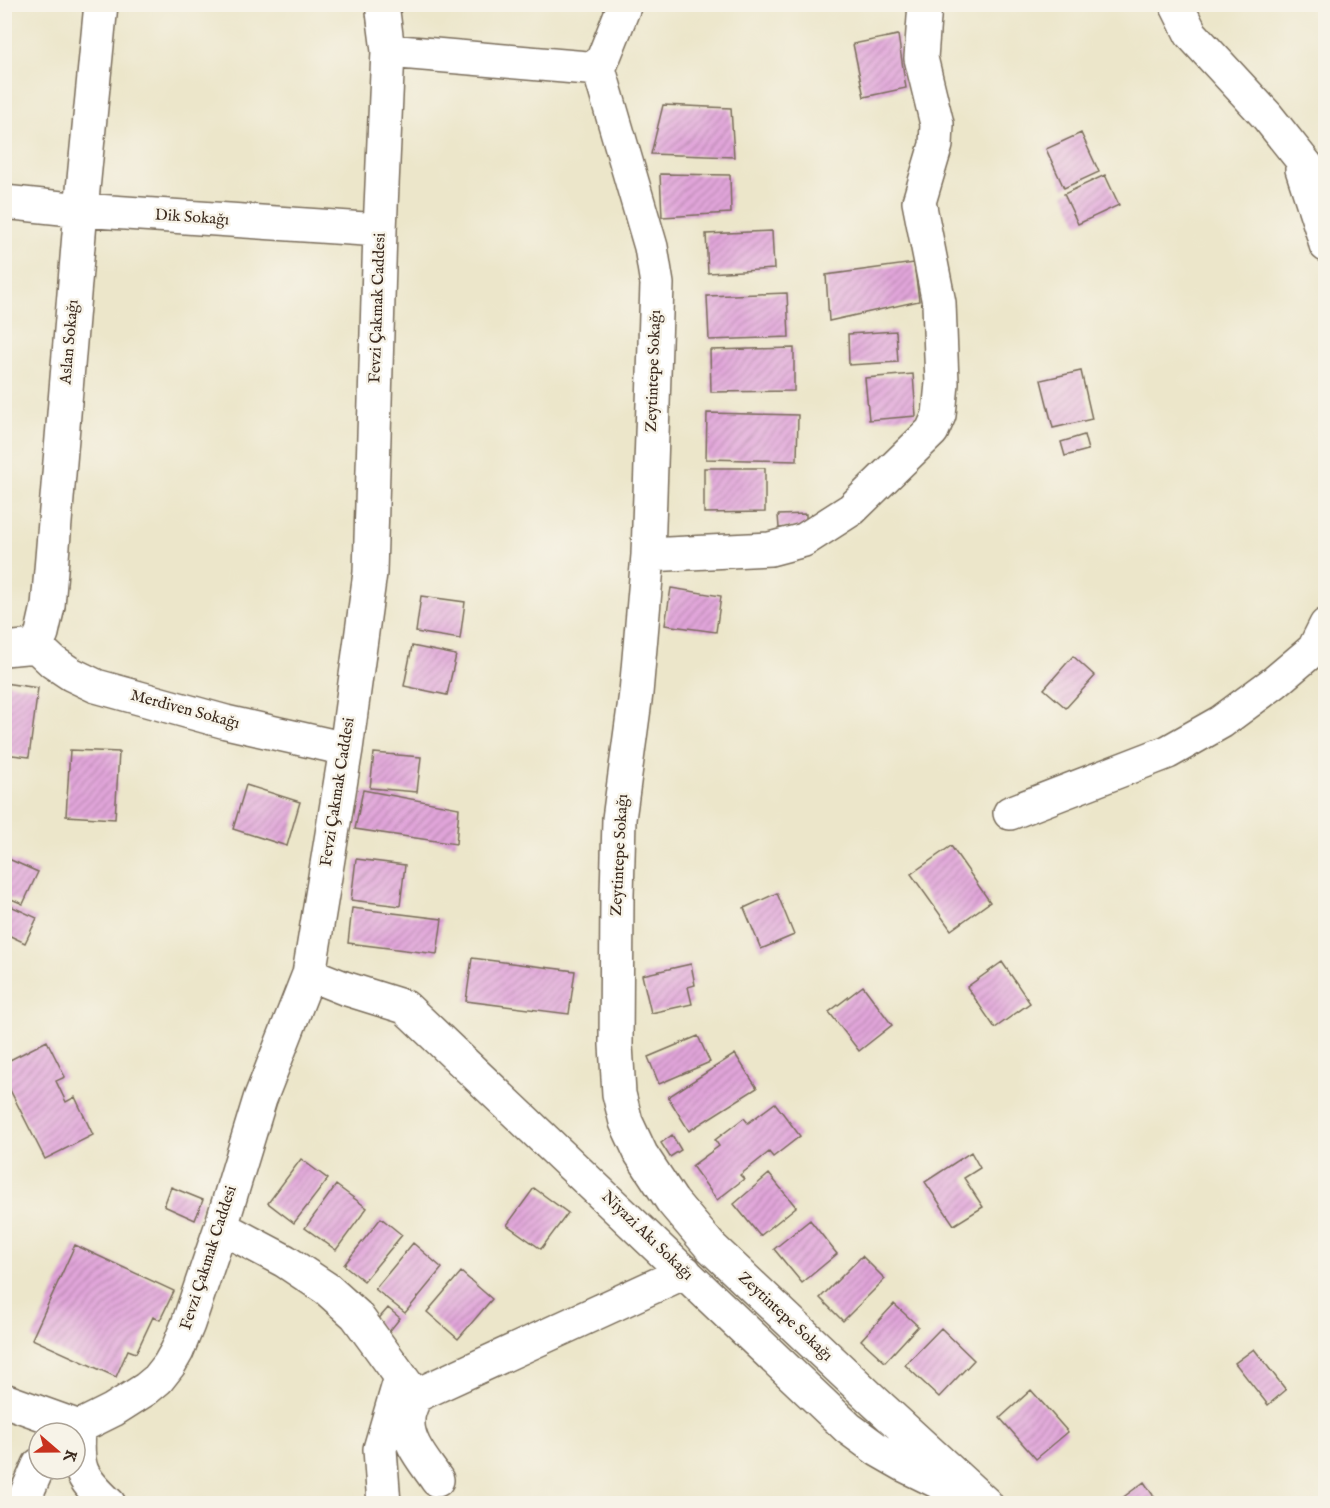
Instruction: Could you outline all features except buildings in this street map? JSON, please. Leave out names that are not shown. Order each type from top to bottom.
[{"type":"street","name":"Aslan Sokağı","points":[[36,646],[42,633],[48,606],[81,210],[101,4]]},
{"type":"street","name":"Fevzi Çakmak Caddesi","points":[[79,1421],[113,1410],[146,1389],[169,1365],[188,1324],[221,1227],[260,1098],[309,974],[346,749],[370,573],[380,230],[388,51],[382,4]]},
{"type":"street","points":[[388,51],[599,69],[625,4]]},
{"type":"street","points":[[648,555],[770,549],[804,540],[852,509],[932,432],[939,415],[942,383],[939,303],[919,202],[936,145],[937,124],[921,58],[925,4]]},
{"type":"street","points":[[1176,4],[1191,34],[1267,116],[1326,190]]},
{"type":"street","name":"Zeytintepe Sokağı","points":[[599,69],[651,247],[657,284],[648,555],[636,693],[619,819],[616,1045],[619,1094],[626,1122],[641,1154],[672,1202],[710,1246],[985,1503]]},
{"type":"street","points":[[1298,156],[1326,245]]},
{"type":"street","name":"Dik Sokağı","points":[[4,202],[81,210],[380,230]]},
{"type":"street","points":[[1010,813],[1168,752],[1221,722],[1275,682],[1314,649],[1326,625]]},
{"type":"street","points":[[4,649],[36,646]]},
{"type":"street","name":"Merdiven Sokağı","points":[[36,646],[53,662],[96,686],[226,722],[346,749]]},
{"type":"street","name":"Niyazi Akı Sokağı","points":[[309,974],[344,988],[405,1007],[848,1428],[897,1461],[985,1503]]},
{"type":"street","points":[[221,1227],[285,1261],[327,1289],[356,1315],[408,1386],[408,1430],[413,1444],[437,1480]]},
{"type":"street","points":[[384,1503],[380,1449],[408,1386],[685,1272]]},
{"type":"street","points":[[4,1400],[52,1421]]},
{"type":"street","points":[[87,1479],[108,1503]]},
{"type":"street","points":[[22,1503],[32,1481]]}]
